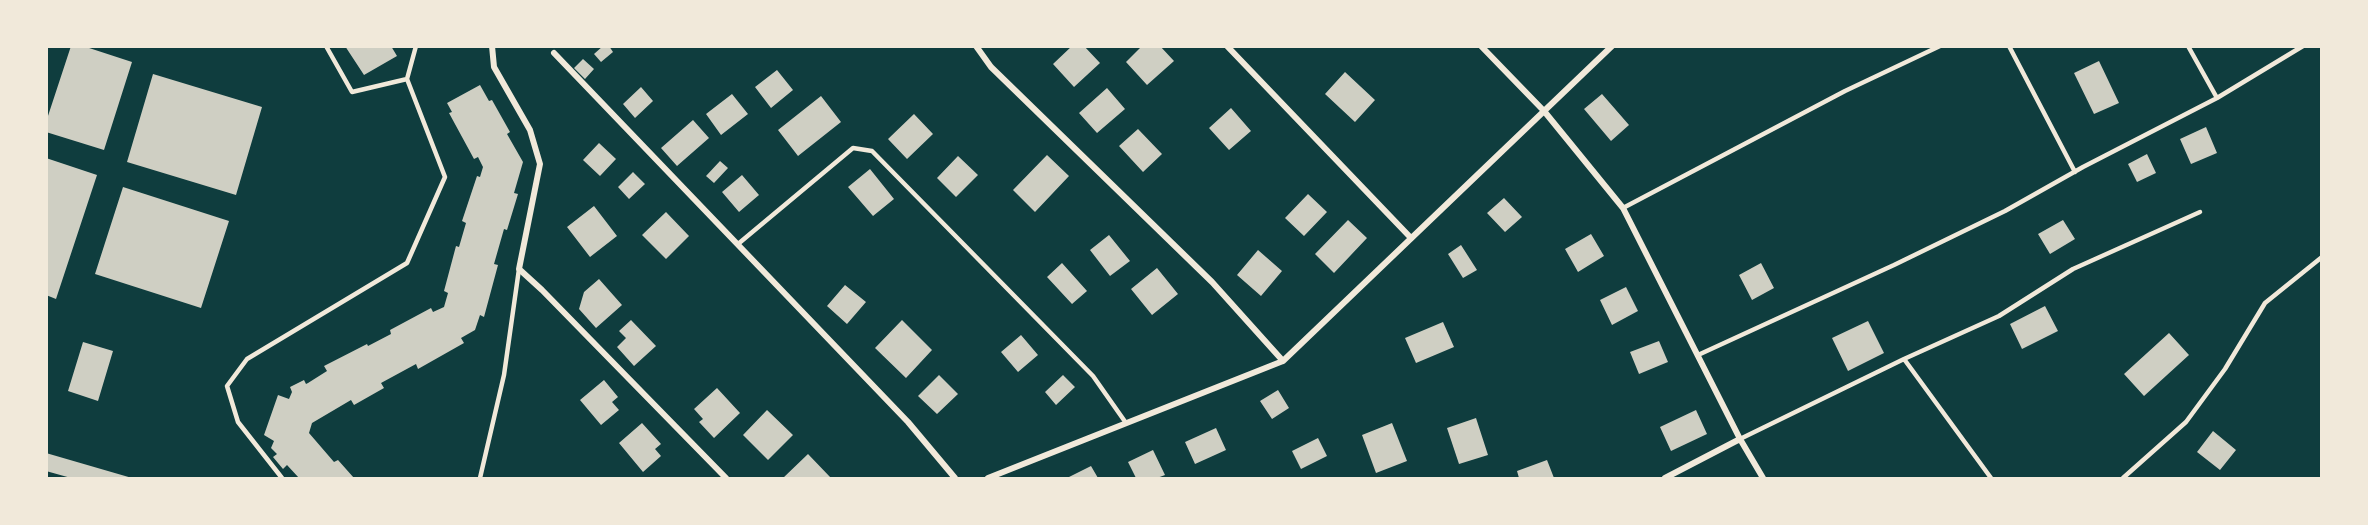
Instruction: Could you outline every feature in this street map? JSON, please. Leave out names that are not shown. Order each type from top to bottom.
[{"type":"street","points":[[492,46],[494,67],[530,130],[540,164],[519,268],[726,478]]},
{"type":"street","points":[[976,46],[991,67],[1212,282],[1283,361]]},
{"type":"street","points":[[1227,46],[1411,238]]},
{"type":"street","points":[[1481,46],[1544,111],[1623,208],[1740,439],[1763,478]]},
{"type":"street","points":[[988,478],[1283,361],[1612,46]]},
{"type":"street","points":[[554,53],[908,422],[955,478]]},
{"type":"street","points":[[1665,478],[1740,439]]},
{"type":"lane","points":[[326,46],[352,92],[407,79]]},
{"type":"lane","points":[[282,478],[238,422],[228,386],[246,358],[407,263],[445,177],[407,79],[416,46]]},
{"type":"lane","points":[[1623,208],[1845,91],[1940,46]]},
{"type":"lane","points":[[2009,46],[2075,172]]},
{"type":"lane","points":[[2188,46],[2217,98]]},
{"type":"lane","points":[[1698,355],[1978,224],[2217,98],[2303,46]]},
{"type":"lane","points":[[738,244],[853,148],[872,151],[1093,376],[1126,423]]},
{"type":"lane","points":[[1740,439],[1999,316],[2073,268],[2200,212]]},
{"type":"lane","points":[[2123,478],[2186,422],[2225,369],[2265,303],[2322,257]]},
{"type":"lane","points":[[480,478],[504,375],[519,268]]},
{"type":"lane","points":[[1904,360],[1991,478]]},
{"type":"building","points":[[71,46],[83,46],[132,62],[104,150],[46,132],[46,122]]},
{"type":"building","points":[[345,46],[391,46],[397,56],[364,75]]},
{"type":"building","points":[[603,46],[609,46],[613,52],[601,62],[594,54]]},
{"type":"building","points":[[1072,46],[1084,46],[1100,63],[1074,87],[1053,64]]},
{"type":"building","points":[[1142,46],[1160,46],[1174,61],[1147,85],[1126,62]]},
{"type":"building","points":[[583,59],[594,69],[585,79],[574,68]]},
{"type":"building","points":[[2099,61],[2119,103],[2094,114],[2074,73]]},
{"type":"building","points":[[777,70],[793,90],[771,108],[755,87]]},
{"type":"building","points":[[1345,72],[1375,100],[1355,122],[1325,94]]},
{"type":"building","points":[[153,74],[262,107],[236,195],[127,162]]},
{"type":"building","points":[[480,85],[489,101],[492,100],[510,132],[507,134],[523,162],[514,193],[518,194],[507,230],[504,229],[494,264],[498,265],[484,317],[480,315],[475,330],[461,338],[464,343],[418,369],[416,364],[381,383],[384,388],[354,405],[351,400],[312,423],[309,433],[334,462],[338,460],[354,478],[299,478],[287,465],[283,469],[273,457],[277,454],[271,448],[274,441],[264,435],[278,395],[289,399],[292,392],[290,387],[304,380],[306,384],[308,383],[327,371],[324,366],[391,334],[390,330],[431,308],[433,312],[444,307],[448,293],[444,291],[456,246],[459,247],[466,223],[462,221],[477,176],[480,177],[483,167],[478,157],[474,159],[449,113],[452,112],[447,103]]},
{"type":"building","points":[[641,87],[653,101],[635,118],[623,104]]},
{"type":"building","points":[[1107,88],[1125,109],[1097,133],[1079,113]]},
{"type":"building","points":[[732,94],[748,114],[721,135],[706,114]]},
{"type":"building","points":[[1602,94],[1629,125],[1611,141],[1584,109]]},
{"type":"building","points":[[821,96],[841,122],[798,156],[778,130]]},
{"type":"building","points":[[1231,108],[1251,131],[1229,150],[1209,128]]},
{"type":"building","points":[[914,114],[933,134],[907,159],[888,139]]},
{"type":"building","points":[[693,120],[709,138],[677,166],[661,148]]},
{"type":"building","points":[[2206,127],[2217,153],[2191,164],[2180,139]]},
{"type":"building","points":[[1138,129],[1162,154],[1143,172],[1119,146]]},
{"type":"building","points":[[599,143],[616,159],[600,176],[583,160]]},
{"type":"building","points":[[2147,154],[2156,173],[2137,182],[2128,164]]},
{"type":"building","points":[[1047,155],[1069,176],[1035,212],[1013,190]]},
{"type":"building","points":[[958,156],[978,175],[956,197],[937,178]]},
{"type":"building","points":[[46,158],[97,175],[56,299],[46,295]]},
{"type":"building","points":[[720,161],[728,168],[714,183],[706,176]]},
{"type":"building","points":[[870,169],[894,199],[873,216],[848,187]]},
{"type":"building","points":[[633,172],[645,184],[629,199],[618,187]]},
{"type":"building","points":[[742,175],[759,195],[739,212],[722,192]]},
{"type":"building","points":[[123,187],[229,221],[201,308],[95,274]]},
{"type":"building","points":[[1308,194],[1327,212],[1304,236],[1285,218]]},
{"type":"building","points":[[1504,198],[1522,217],[1505,232],[1487,213]]},
{"type":"building","points":[[594,206],[617,236],[590,257],[567,227]]},
{"type":"building","points":[[666,212],[689,236],[666,259],[642,235]]},
{"type":"building","points":[[1348,220],[1367,238],[1334,273],[1315,254]]},
{"type":"building","points":[[2063,220],[2075,239],[2050,254],[2038,234]]},
{"type":"building","points":[[1591,234],[1604,256],[1578,272],[1565,249]]},
{"type":"building","points":[[1109,235],[1130,261],[1110,276],[1090,250]]},
{"type":"building","points":[[1461,245],[1477,270],[1463,278],[1448,254]]},
{"type":"building","points":[[1258,250],[1282,271],[1261,296],[1237,275]]},
{"type":"building","points":[[1062,263],[1087,291],[1072,304],[1047,277]]},
{"type":"building","points":[[1761,263],[1774,288],[1752,300],[1739,275]]},
{"type":"building","points":[[1157,268],[1178,294],[1152,315],[1131,289]]},
{"type":"building","points":[[599,279],[622,305],[596,328],[579,309],[584,292]]},
{"type":"building","points":[[845,285],[866,302],[847,324],[827,306]]},
{"type":"building","points":[[1626,287],[1638,311],[1612,325],[1600,300]]},
{"type":"building","points":[[2045,306],[2058,331],[2022,349],[2010,324]]},
{"type":"building","points":[[631,320],[656,346],[634,366],[617,347],[626,338],[619,331]]},
{"type":"building","points":[[902,320],[932,350],[906,378],[875,348]]},
{"type":"building","points":[[1868,321],[1884,353],[1848,371],[1832,338]]},
{"type":"building","points":[[1443,322],[1454,347],[1416,363],[1405,338]]},
{"type":"building","points":[[2169,333],[2189,355],[2144,396],[2124,374]]},
{"type":"building","points":[[1021,335],[1038,355],[1018,372],[1001,352]]},
{"type":"building","points":[[1659,341],[1668,362],[1639,374],[1630,352]]},
{"type":"building","points":[[83,342],[113,351],[98,401],[68,391]]},
{"type":"building","points":[[939,375],[958,394],[937,414],[918,396]]},
{"type":"building","points":[[1063,375],[1075,387],[1056,405],[1045,392]]},
{"type":"building","points":[[604,380],[618,397],[612,402],[619,410],[601,425],[580,400]]},
{"type":"building","points":[[717,388],[740,413],[714,438],[699,422],[703,419],[694,409]]},
{"type":"building","points":[[1278,390],[1289,408],[1272,419],[1260,401]]},
{"type":"building","points":[[767,410],[793,435],[768,460],[743,435]]},
{"type":"building","points":[[1696,410],[1707,434],[1671,451],[1660,427]]},
{"type":"building","points":[[1476,418],[1488,455],[1459,464],[1447,428]]},
{"type":"building","points":[[642,423],[661,444],[655,449],[661,456],[643,472],[619,443]]},
{"type":"building","points":[[1392,423],[1407,461],[1376,473],[1362,435]]},
{"type":"building","points":[[1216,428],[1226,450],[1195,464],[1185,442]]},
{"type":"building","points":[[2213,431],[2236,450],[2220,470],[2197,452]]},
{"type":"building","points":[[1318,438],[1327,456],[1301,469],[1292,451]]},
{"type":"building","points":[[1153,450],[1165,475],[1157,478],[1136,478],[1128,462]]},
{"type":"building","points":[[46,453],[132,478],[71,478],[46,471]]},
{"type":"building","points":[[808,454],[831,478],[783,478]]},
{"type":"building","points":[[1547,460],[1554,478],[1519,478],[1517,471]]},
{"type":"building","points":[[1091,466],[1098,478],[1067,478]]}]
